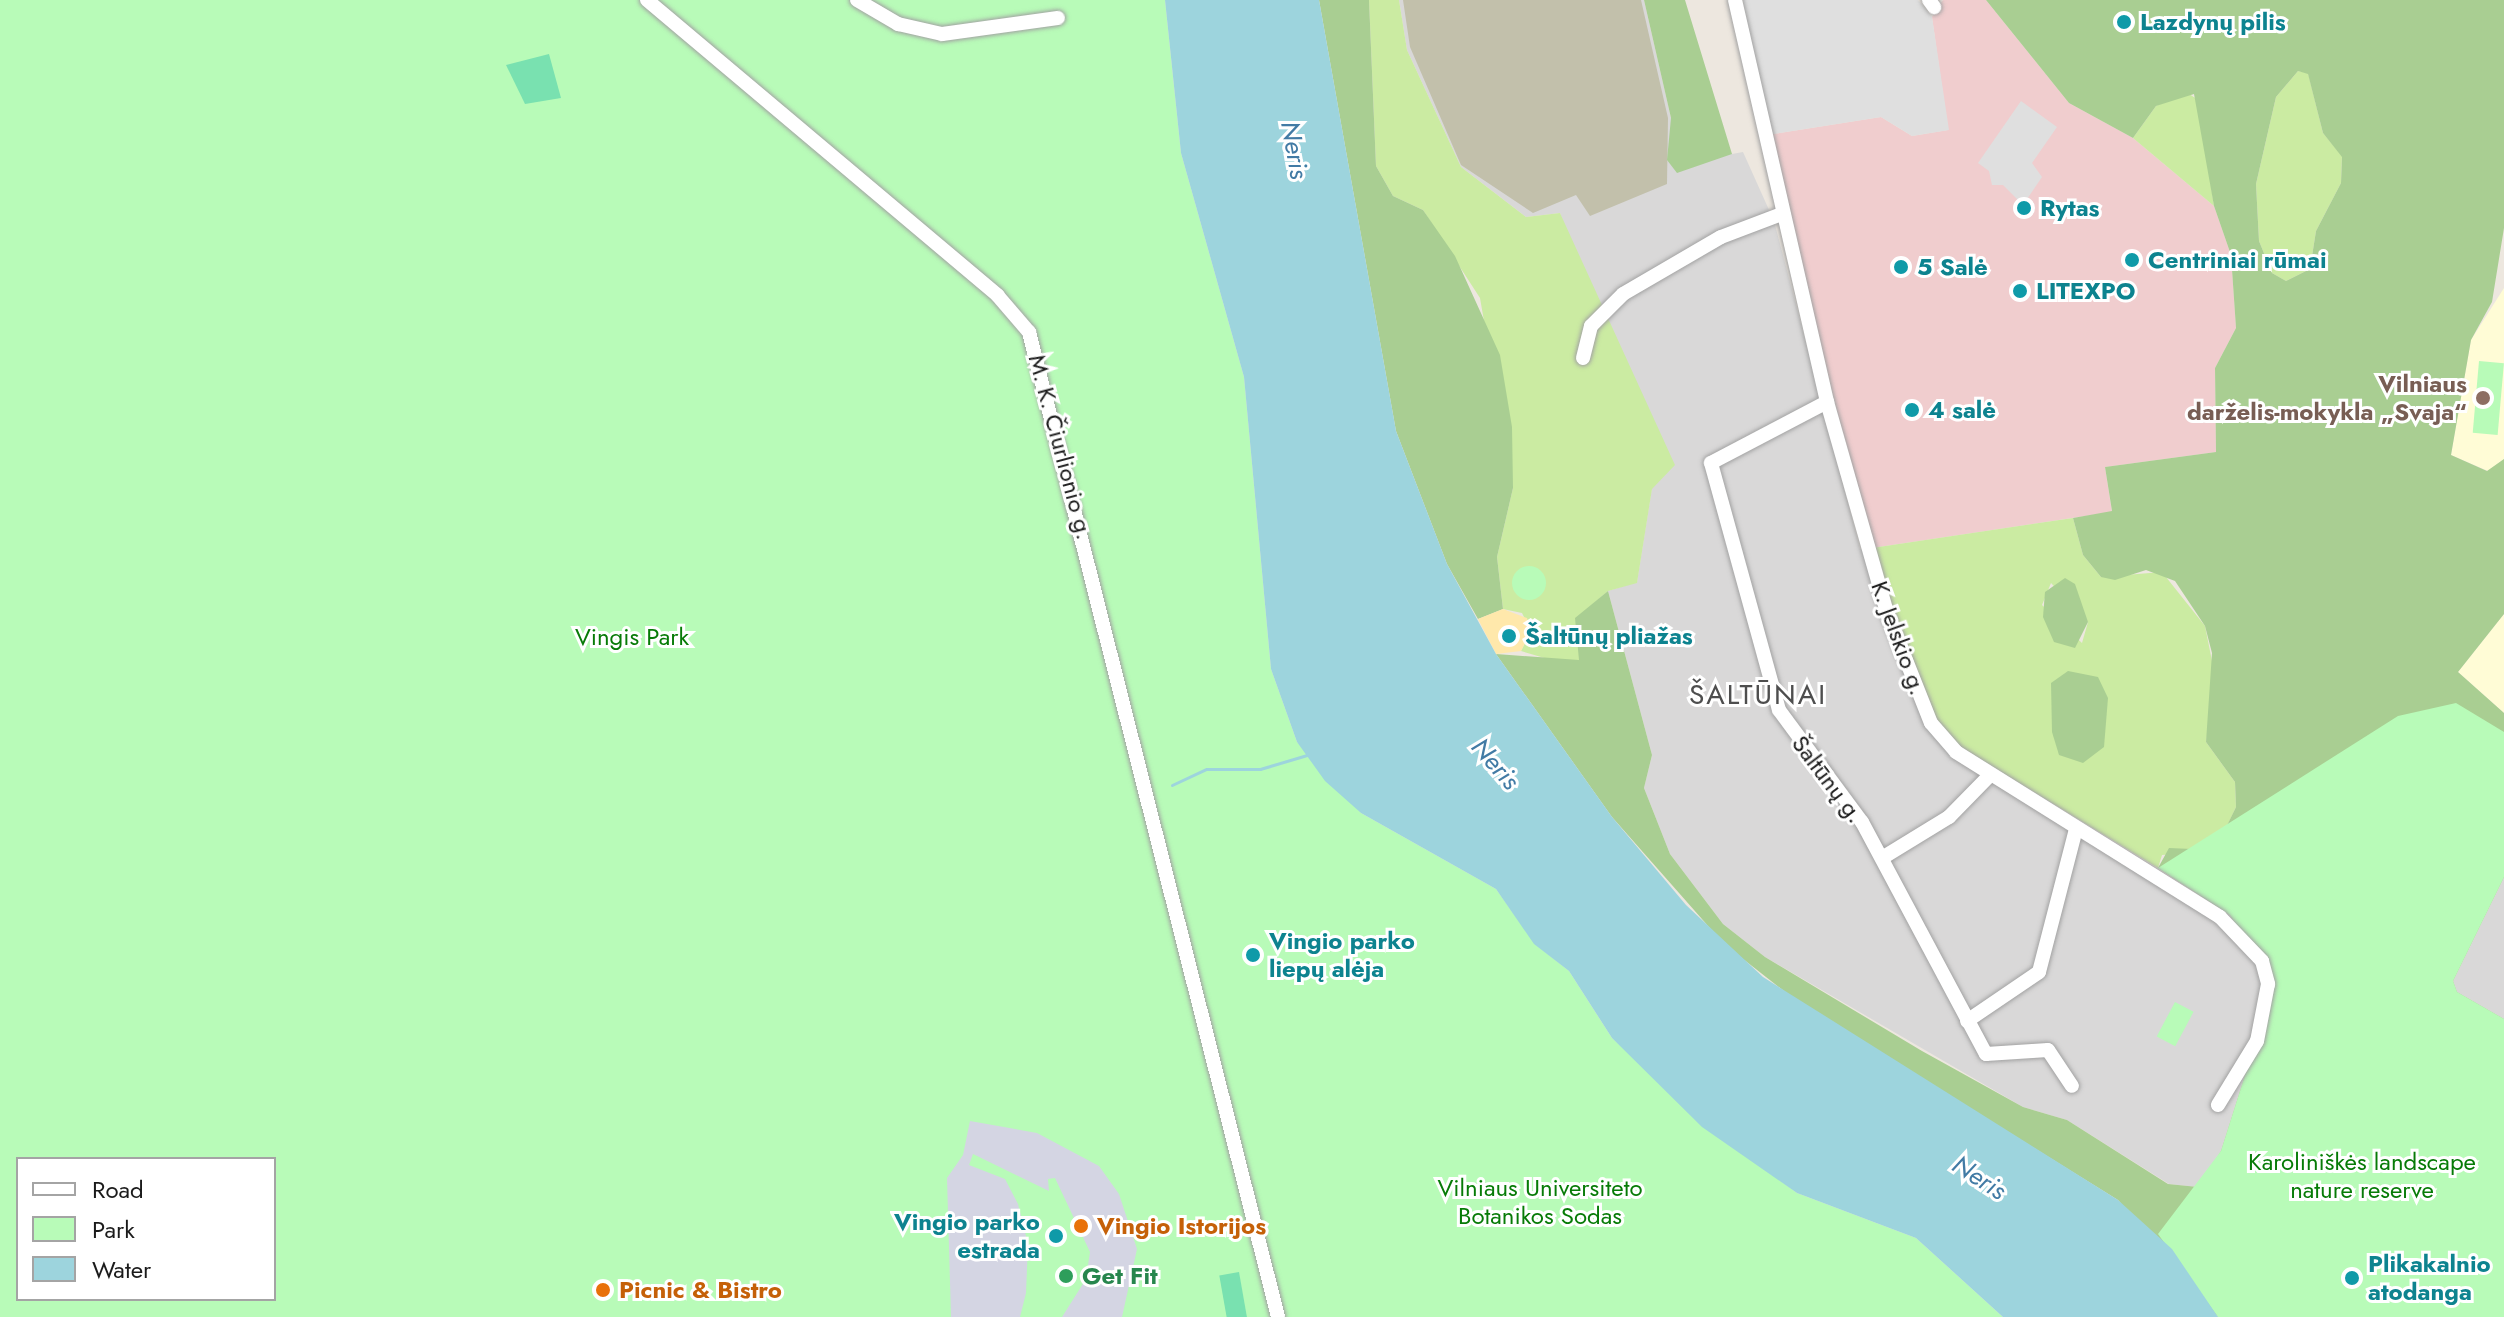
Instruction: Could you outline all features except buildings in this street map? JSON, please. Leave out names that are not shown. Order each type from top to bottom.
[{"type":"street","name":"M. K. Čiurlionio g.","points":[[647,0],[998,296],[1029,332],[1278,1317]]},
{"type":"street","points":[[857,0],[898,24],[942,34],[1058,18]]},
{"type":"street","name":"K. Jelskio g.","points":[[1735,0],[1779,215],[1827,402],[1887,612],[1931,723],[1990,775],[2220,917],[2266,969],[2257,1041],[2218,1105]]},
{"type":"street","points":[[1583,358],[1591,326],[1623,294],[1721,237],[1779,215]]},
{"type":"street","name":"Šaltūnų g.","points":[[1827,402],[1711,463],[1779,710],[1882,858],[1989,1057],[2048,1050],[2072,1086]]},
{"type":"street","points":[[1882,858],[1949,817],[1990,775]]},
{"type":"street","points":[[1967,1021],[2039,972],[2076,829]]},
{"type":"shaded area","points":[[1399,0],[1644,0],[1671,118],[1732,154],[1743,152],[1774,221],[1860,549],[1872,548],[2062,815],[2230,915],[2274,984],[2221,1151],[2198,1187],[2169,1184],[2067,1120],[2023,1107],[1765,957],[1723,924],[1670,854],[1644,788],[1652,755],[1608,591],[1637,582],[1652,488],[1560,213],[1526,217],[1461,167],[1407,50]]},
{"type":"shaded area","points":[[1403,0],[1641,0],[1668,118],[1667,184],[1590,216],[1576,195],[1533,213],[1461,165],[1410,47]]},
{"type":"shaded area","points":[[1743,0],[1918,0],[1932,17],[1949,130],[1912,136],[1881,117],[1767,135]]},
{"type":"shaded area","name":"LITEXPO","points":[[1943,0],[1986,0],[2069,103],[2133,138],[2214,206],[2231,255],[2236,328],[2215,368],[2216,452],[2105,467],[2112,512],[1872,548],[1767,135],[1881,117],[1912,136],[1948,130],[1932,17]]},
{"type":"shaded area","points":[[2021,101],[2057,127],[2032,163],[2042,177],[2023,205],[2003,185],[1992,185],[1989,171],[1978,163]]},
{"type":"shaded area","name":"Vilniaus darželis-mokykla „Svaja“","points":[[2504,288],[2504,459],[2488,471],[2451,455],[2471,340]]},
{"type":"shaded area","points":[[2504,614],[2504,713],[2458,672]]},
{"type":"shaded area","points":[[2504,877],[2504,1019],[2457,992],[2453,981]]},
{"type":"shaded area","points":[[970,1121],[1037,1133],[1099,1166],[1119,1194],[1137,1249],[1122,1317],[1062,1317],[1086,1279],[1090,1252],[1055,1178],[1048,1179],[1049,1191],[973,1154],[969,1165],[1005,1179],[1018,1204],[1028,1244],[1026,1293],[1020,1317],[951,1317],[947,1178],[963,1155]]},
{"type":"green space","name":"Vingis Park","points":[[0,0],[1165,0],[1181,153],[1244,377],[1271,669],[1297,742],[1361,813],[1496,889],[1535,944],[1569,971],[1612,1038],[1725,1140],[1797,1193],[1916,1238],[2003,1317],[0,1317]]},
{"type":"green space","points":[[1319,0],[1369,0],[1376,166],[1393,196],[1423,210],[1455,256],[1500,355],[1512,427],[1513,488],[1497,557],[1503,609],[1478,619],[1447,564],[1396,431]]},
{"type":"green space","points":[[1369,0],[1399,0],[1407,50],[1461,167],[1526,217],[1560,213],[1675,465],[1652,489],[1637,583],[1608,591],[1580,615],[1580,660],[1565,664],[1521,651],[1531,631],[1522,613],[1503,609],[1497,557],[1513,488],[1480,298],[1423,210],[1393,196],[1376,166]]},
{"type":"green space","points":[[1644,0],[1685,0],[1732,154],[1677,173],[1667,160],[1671,118]]},
{"type":"green space","points":[[1986,0],[2504,0],[2504,228],[2492,302],[2471,340],[2451,455],[2487,471],[2504,459],[2504,614],[2458,672],[2504,713],[2504,877],[2453,981],[2457,992],[2504,1019],[2504,1317],[2218,1317],[2118,1200],[1798,1002],[1724,944],[1612,817],[1496,654],[1579,660],[1575,618],[1608,591],[1652,755],[1644,788],[1670,854],[1723,924],[1765,957],[2023,1107],[2067,1120],[2168,1184],[2198,1187],[2221,1151],[2274,984],[2230,915],[2158,868],[2169,848],[2215,850],[2236,807],[2235,782],[2206,742],[2212,653],[2205,626],[2175,581],[2146,570],[2115,580],[2101,577],[2083,555],[2073,518],[2112,511],[2105,467],[2216,452],[2215,368],[2236,328],[2231,255],[2214,206],[2194,94],[2156,106],[2133,138],[2069,103]],"holes":[[[2298,71],[2308,74],[2323,133],[2342,157],[2341,183],[2316,231],[2310,269],[2286,281],[2272,273],[2259,241],[2256,184],[2276,97]]]},
{"type":"green space","points":[[549,54],[561,98],[525,104],[506,65]]},
{"type":"green space","points":[[2298,71],[2308,73],[2323,133],[2342,156],[2341,183],[2316,231],[2310,269],[2286,281],[2272,273],[2259,241],[2256,184],[2276,97]]},
{"type":"green space","points":[[2185,91],[2198,100],[2214,206],[2133,138],[2156,106]]},
{"type":"green space","points":[[2479,361],[2504,363],[2498,435],[2473,433]]},
{"type":"green space","points":[[2073,518],[2083,555],[2101,577],[2162,572],[2205,626],[2216,681],[2206,742],[2235,782],[2236,807],[2215,851],[2162,855],[2158,868],[1956,744],[1931,717],[1872,548]],"holes":[[[2051,583],[2088,622],[2082,643],[2042,605]]]},
{"type":"green space","points":[[1529,566],[1541,571],[1546,583],[1541,595],[1529,600],[1517,595],[1512,583],[1517,571]]},
{"type":"green space","points":[[2065,578],[2075,584],[2088,622],[2075,648],[2054,642],[2043,617],[2045,592]]},
{"type":"green space","points":[[2068,671],[2098,677],[2108,698],[2104,747],[2083,763],[2059,755],[2052,732],[2051,683]]},
{"type":"green space","name":"Karoliniškės landscape nature reserve","points":[[2456,703],[2504,732],[2504,877],[2453,981],[2457,992],[2504,1019],[2504,1317],[2218,1317],[2158,1234],[2221,1151],[2274,984],[2230,915],[2158,868],[2398,716]]},
{"type":"green space","points":[[2175,1002],[2194,1012],[2175,1046],[2157,1036]]},
{"type":"green space","points":[[1239,1272],[1247,1317],[1227,1317],[1219,1275]]},
{"type":"sand","name":"Šaltūnų pliažas","points":[[1503,609],[1527,618],[1531,631],[1521,651],[1496,654],[1478,619]]},
{"type":"water","name":"Neris","points":[[1165,0],[1319,0],[1396,431],[1447,564],[1496,654],[1612,817],[1686,905],[1763,977],[2118,1200],[2172,1249],[2218,1317],[2003,1317],[1916,1238],[1797,1193],[1702,1127],[1612,1038],[1569,971],[1534,944],[1496,889],[1361,813],[1325,781],[1297,742],[1271,669],[1244,377],[1181,153]]},
{"type":"waterway","points":[[1172,785],[1207,769],[1260,769],[1307,755]]},
{"type":"place","name":"Lazdynų pilis","points":[[2124,22]]},
{"type":"place","name":"Rytas","points":[[2024,208]]},
{"type":"place","name":"Centriniai rūmai","points":[[2132,260]]},
{"type":"place","name":"5 Salė","points":[[1901,267]]},
{"type":"place","name":"LITEXPO","points":[[2020,291]]},
{"type":"place","name":"Vilniaus darželis-mokykla „Svaja“","points":[[2483,398]]},
{"type":"place","name":"4 salė","points":[[1912,410]]},
{"type":"place","name":"Šaltūnų pliažas","points":[[1509,636]]},
{"type":"place","name":"Vingio parko liepų alėja","points":[[1253,955]]},
{"type":"place","name":"Vingio Istorijos","points":[[1081,1226]]},
{"type":"place","name":"Vingio parko estrada","points":[[1056,1236]]},
{"type":"place","name":"Get Fit","points":[[1066,1276]]},
{"type":"place","name":"Plikakalnio atodanga","points":[[2352,1278]]},
{"type":"place","name":"Picnic & Bistro","points":[[603,1290]]},
{"type":"district","name":"ŠALTŪNAI","points":[[1758,695]]},
{"type":"park label","name":"Vilniaus Universiteto Botanikos Sodas","points":[[1540,1202]]}]
